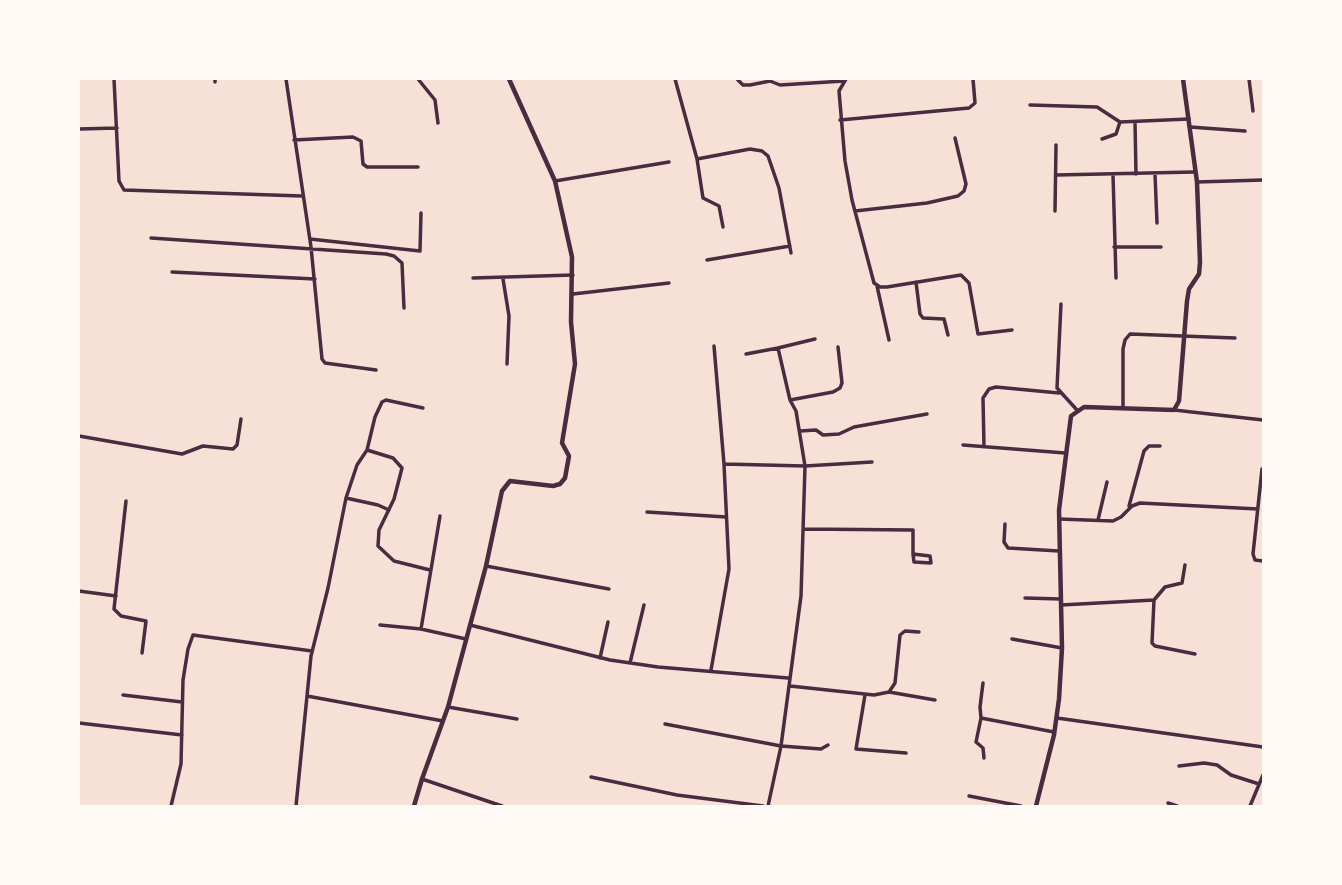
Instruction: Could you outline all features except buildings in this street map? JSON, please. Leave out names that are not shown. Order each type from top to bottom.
[{"type":"street","points":[[114,79],[119,181],[124,190],[302,196]]},
{"type":"street","points":[[285,79],[310,239],[322,359],[325,363],[376,370]]},
{"type":"street","points":[[418,79],[436,100],[438,123]]},
{"type":"street","points":[[414,806],[448,707],[467,639],[500,496],[507,483],[513,481],[553,486],[560,484],[565,478],[568,453],[562,443],[574,369],[571,322],[573,275],[568,233],[555,181],[509,79]]},
{"type":"street","points":[[675,79],[697,159],[703,198],[706,202],[718,204],[723,228]]},
{"type":"street","points":[[737,79],[743,85],[770,81],[780,85],[845,80]]},
{"type":"street","points":[[840,120],[969,108],[975,103],[973,79]]},
{"type":"street","points":[[1174,410],[1181,388],[1189,289],[1199,274],[1200,261],[1196,183],[1184,79]]},
{"type":"street","points":[[1249,79],[1253,111]]},
{"type":"street","points":[[845,80],[839,91],[840,120],[855,211],[877,286],[889,340]]},
{"type":"street","points":[[1030,105],[1097,107],[1120,122],[1189,120]]},
{"type":"street","points":[[1102,139],[1116,134],[1120,122]]},
{"type":"street","points":[[1135,122],[1136,174]]},
{"type":"street","points":[[1189,127],[1244,131]]},
{"type":"street","points":[[79,129],[117,128]]},
{"type":"street","points":[[294,140],[353,137],[361,141],[363,164],[367,167],[418,167]]},
{"type":"street","points":[[855,211],[927,204],[958,196],[964,191],[966,184],[955,138]]},
{"type":"street","points":[[1055,211],[1056,145]]},
{"type":"street","points":[[697,159],[751,149],[762,151],[768,156],[779,188],[791,253]]},
{"type":"street","points":[[555,181],[669,162]]},
{"type":"street","points":[[1056,175],[1194,172]]},
{"type":"street","points":[[1155,174],[1157,223]]},
{"type":"street","points":[[1113,175],[1116,278]]},
{"type":"street","points":[[1196,183],[1263,180]]},
{"type":"street","points":[[310,239],[420,251],[421,213]]},
{"type":"street","points":[[151,238],[311,247],[394,256],[402,263],[404,308]]},
{"type":"street","points":[[707,260],[790,246]]},
{"type":"street","points":[[1114,247],[1161,247]]},
{"type":"street","points":[[172,272],[315,279]]},
{"type":"street","points":[[473,278],[573,275]]},
{"type":"street","points":[[877,286],[961,275],[969,283],[978,334],[1012,330]]},
{"type":"street","points":[[503,279],[509,316],[507,364]]},
{"type":"street","points":[[916,282],[920,314],[923,318],[944,319],[948,335]]},
{"type":"street","points":[[573,293],[669,283]]},
{"type":"street","points":[[1061,304],[1056,385],[1059,393],[1077,410]]},
{"type":"street","points":[[1123,408],[1123,349],[1130,334],[1236,338]]},
{"type":"street","points":[[746,354],[815,339]]},
{"type":"street","points":[[711,670],[729,569],[714,346]]},
{"type":"street","points":[[790,400],[832,392],[839,388],[842,383],[838,347]]},
{"type":"street","points":[[592,777],[677,795],[766,806],[781,746],[790,686],[801,596],[804,529],[805,466],[800,431],[778,348]]},
{"type":"street","points":[[984,447],[983,398],[989,388],[1059,393]]},
{"type":"street","points":[[296,806],[312,651],[328,589],[346,498],[356,465],[367,450],[375,417],[382,402],[386,400],[423,408]]},
{"type":"street","points":[[1036,806],[1057,718],[1062,648],[1059,519],[1071,416],[1084,407],[1174,410],[1263,420]]},
{"type":"street","points":[[800,431],[816,430],[823,435],[839,434],[854,427],[927,414]]},
{"type":"street","points":[[79,436],[182,454],[203,446],[233,449],[237,445],[241,419]]},
{"type":"street","points":[[963,446],[1065,453]]},
{"type":"street","points":[[1128,510],[1144,451],[1149,446],[1160,446]]},
{"type":"street","points":[[367,450],[393,458],[401,466],[389,510],[379,530],[379,546],[394,561],[429,570]]},
{"type":"street","points":[[724,464],[805,466],[872,462]]},
{"type":"street","points":[[1262,469],[1253,554],[1255,560],[1263,561]]},
{"type":"street","points":[[1098,520],[1107,482]]},
{"type":"street","points":[[346,498],[389,510]]},
{"type":"street","points":[[125,501],[116,612],[121,616],[146,621],[142,653]]},
{"type":"street","points":[[1059,519],[1117,520],[1140,503],[1258,509]]},
{"type":"street","points":[[647,512],[726,517]]},
{"type":"street","points":[[421,629],[440,516]]},
{"type":"street","points":[[1005,524],[1004,542],[1008,548],[1059,551]]},
{"type":"street","points":[[804,529],[914,530],[913,554],[914,562],[930,563],[930,556],[913,554]]},
{"type":"street","points":[[1185,565],[1182,583],[1165,587],[1154,600],[1152,643],[1155,646],[1195,654]]},
{"type":"street","points":[[486,566],[609,589]]},
{"type":"street","points":[[79,591],[116,596]]},
{"type":"street","points":[[1025,598],[1061,602],[1154,600]]},
{"type":"street","points":[[630,663],[644,605]]},
{"type":"street","points":[[600,658],[608,622]]},
{"type":"street","points":[[380,625],[421,629],[467,639]]},
{"type":"street","points":[[470,625],[630,663],[789,678]]},
{"type":"street","points":[[889,692],[895,683],[900,635],[905,631],[919,632]]},
{"type":"street","points":[[171,806],[181,764],[181,702],[188,649],[194,635],[312,651]]},
{"type":"street","points":[[1012,639],[1062,648]]},
{"type":"street","points":[[983,683],[981,718],[976,742],[983,748],[984,758]]},
{"type":"street","points":[[790,686],[865,695],[889,692],[935,700]]},
{"type":"street","points":[[122,695],[181,702]]},
{"type":"street","points":[[865,695],[856,749],[906,753]]},
{"type":"street","points":[[307,696],[443,721]]},
{"type":"street","points":[[448,707],[517,719]]},
{"type":"street","points":[[981,718],[1054,732]]},
{"type":"street","points":[[1057,718],[1263,747]]},
{"type":"street","points":[[79,723],[182,735]]},
{"type":"street","points":[[665,724],[781,746],[821,749],[828,746]]},
{"type":"street","points":[[1179,766],[1204,763],[1217,765],[1231,775],[1259,784]]},
{"type":"street","points":[[1252,806],[1263,775]]},
{"type":"street","points":[[422,779],[502,806]]},
{"type":"street","points":[[969,796],[1021,806]]},
{"type":"street","points":[[1168,803],[1177,806]]}]
